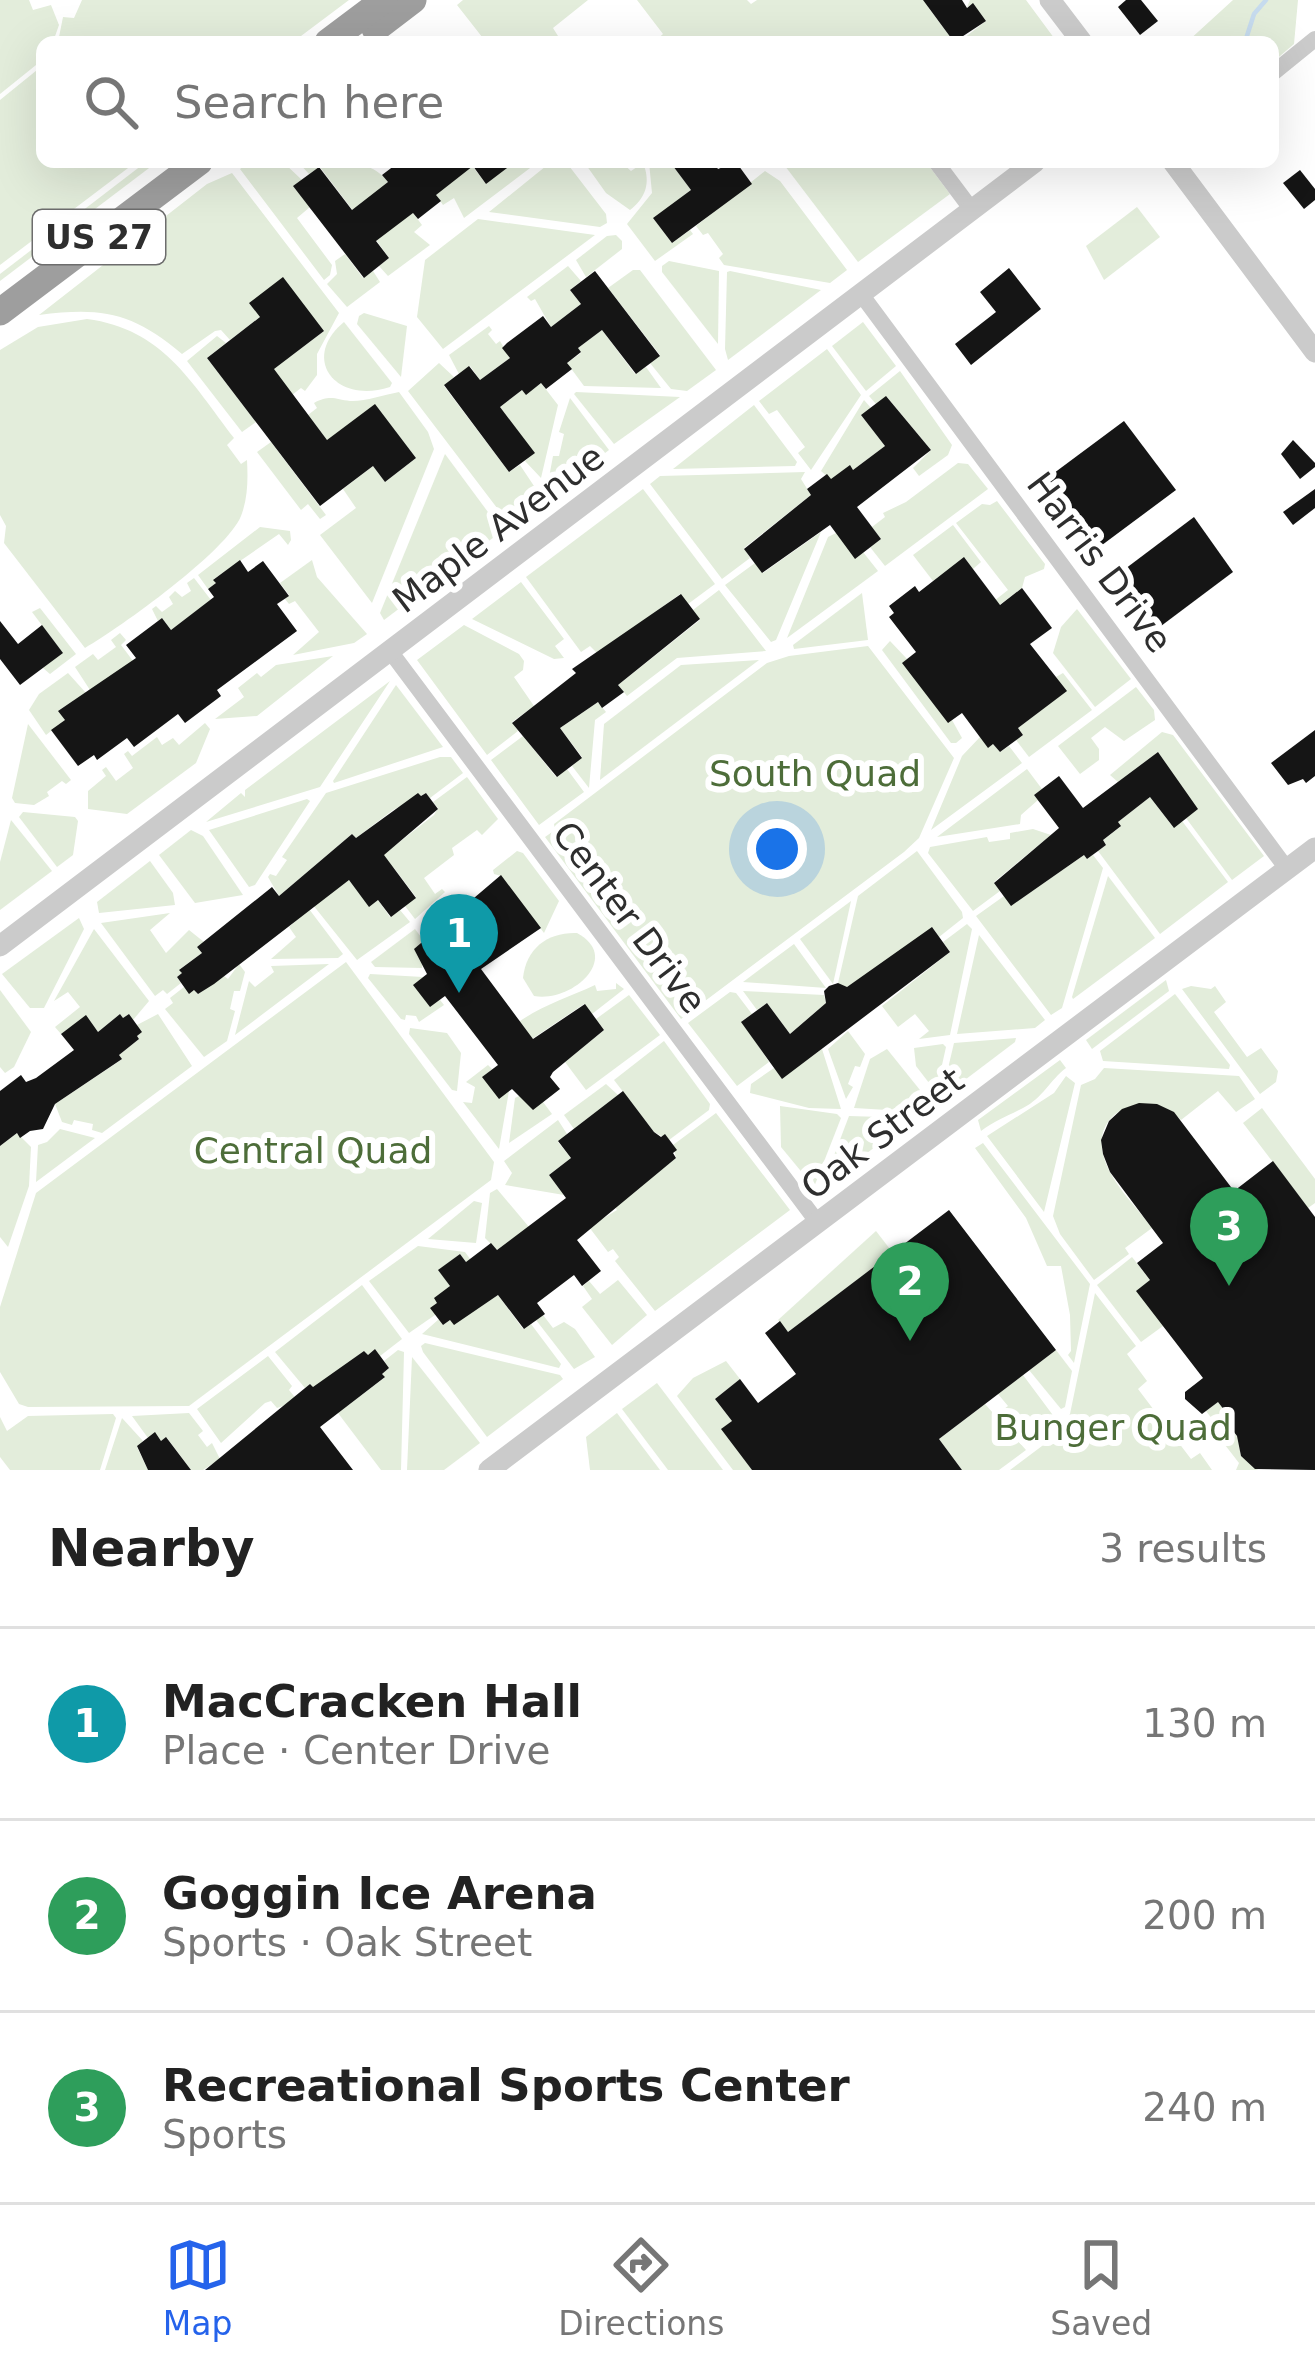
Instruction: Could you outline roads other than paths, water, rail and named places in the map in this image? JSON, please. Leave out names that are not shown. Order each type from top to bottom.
[{"type":"highway","points":[[336,36],[384,0]]},
{"type":"highway","points":[[366,36],[413,0]]},
{"type":"highway","name":"US 27","points":[[0,291],[164,168]]},
{"type":"highway","name":"US 27","points":[[0,312],[191,168]]},
{"type":"street","points":[[1050,0],[1077,36]]},
{"type":"street","points":[[1279,68],[1315,39]]},
{"type":"street","points":[[940,168],[972,210]]},
{"type":"street","name":"Maple Avenue","points":[[0,946],[1027,168]]},
{"type":"street","points":[[1177,168],[1315,352]]},
{"type":"street","name":"Harris Drive","points":[[861,294],[1287,869]]},
{"type":"street","name":"Center Drive","points":[[390,651],[818,1222]]},
{"type":"street","name":"Oak Street","points":[[489,1470],[1315,848]]},
{"type":"waterway","points":[[1247,36],[1254,14],[1266,0]]},
{"type":"place","name":"MacCracken Hall","points":[[459,993]]},
{"type":"place","name":"Recreational Sports Center","points":[[1229,1286]]},
{"type":"place","name":"Goggin Ice Arena","points":[[910,1341]]},
{"type":"park label","name":"South Quad","points":[[815,773]]},
{"type":"park label","name":"Central Quad","points":[[313,1150]]},
{"type":"park label","name":"Bunger Quad","points":[[1113,1427]]}]
